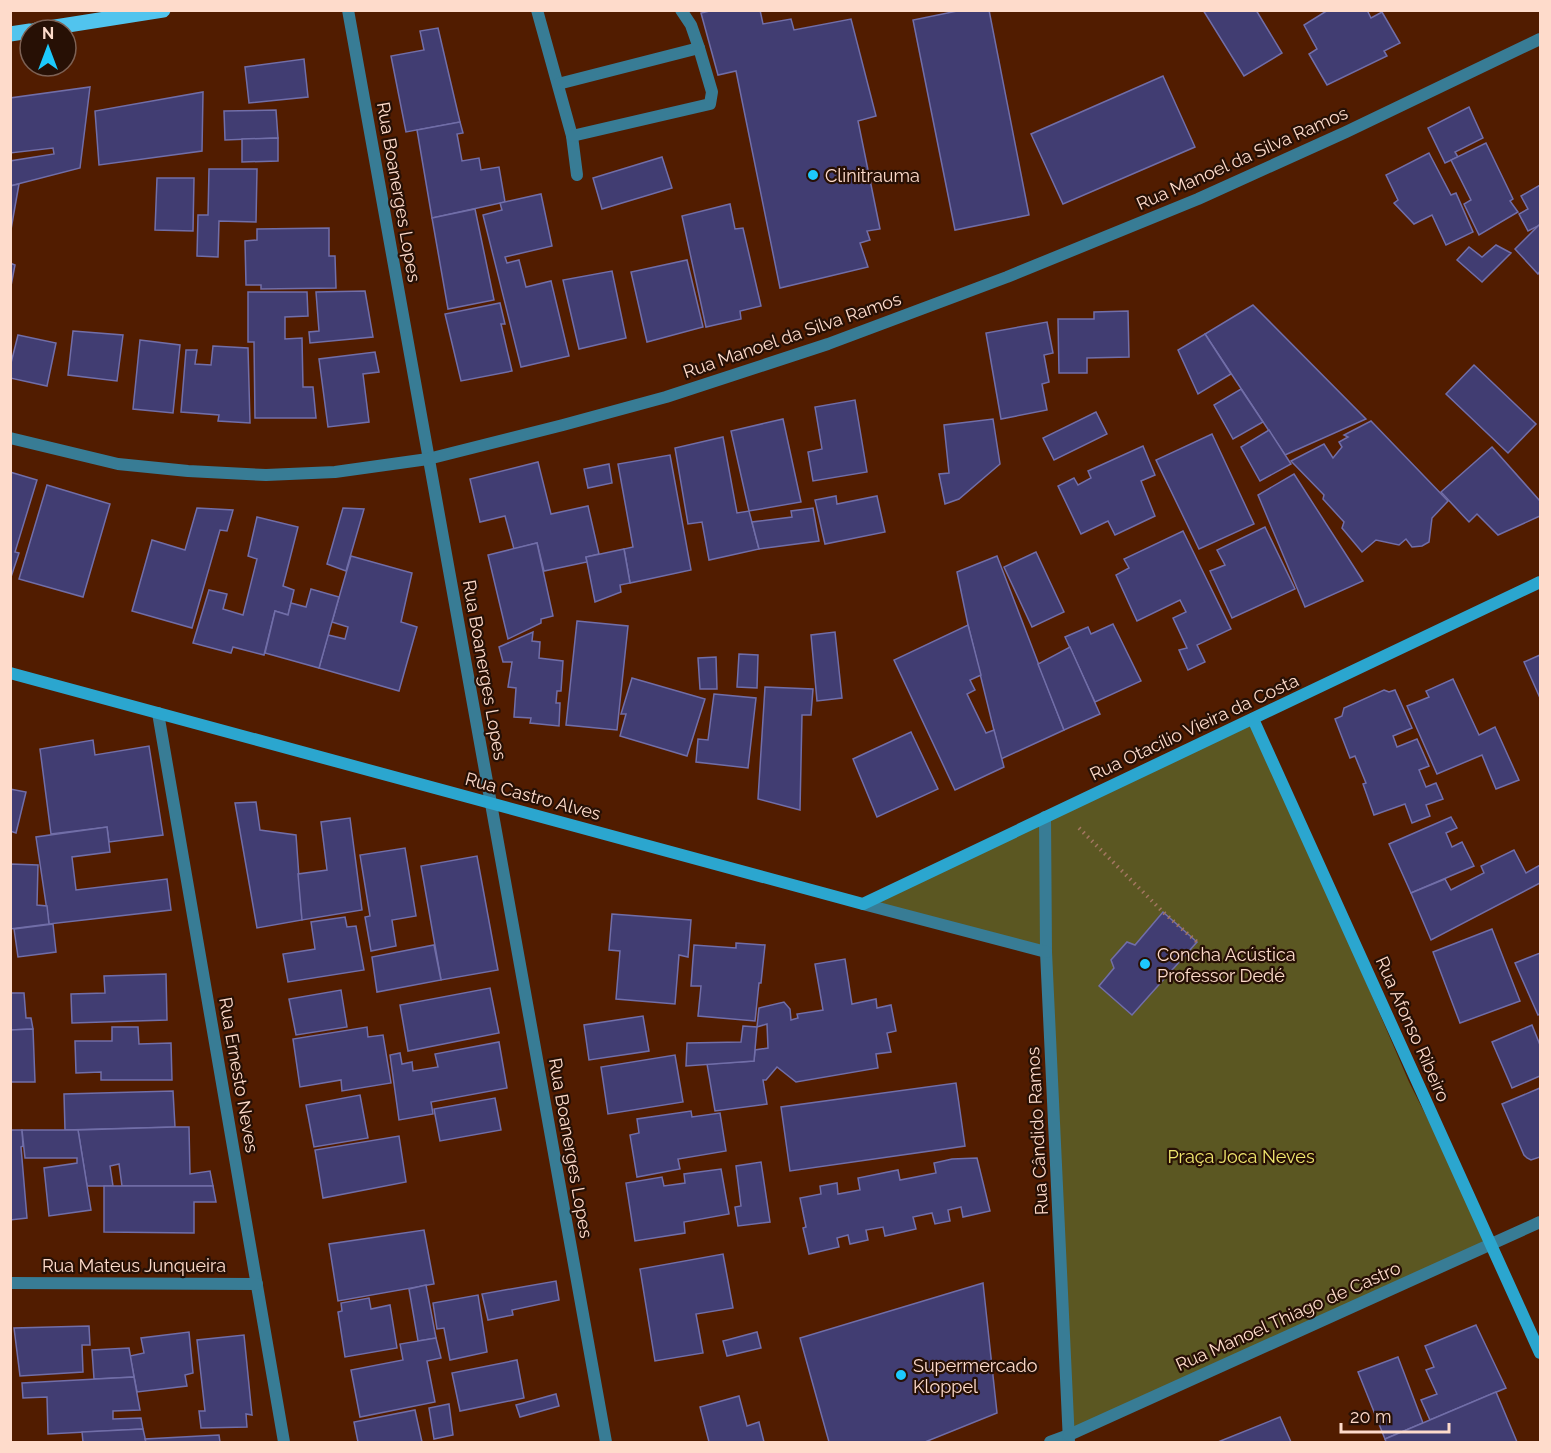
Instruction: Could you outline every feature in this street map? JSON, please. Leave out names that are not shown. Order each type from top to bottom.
[{"type":"main road","points":[[78,23],[163,10]]},
{"type":"main road","name":"Rua Otacílio Vieira da Costa","points":[[863,904],[1540,582]]},
{"type":"main road","name":"Rua Castro Alves","points":[[10,673],[863,904]]},
{"type":"main road","name":"Rua Afonso Ribeiro","points":[[1253,719],[1540,1353]]},
{"type":"street","name":"Rua Boanerges Lopes","points":[[348,10],[606,1443]]},
{"type":"street","points":[[537,10],[572,136],[577,175]]},
{"type":"street","points":[[572,136],[710,104],[712,92],[699,48],[681,10]]},
{"type":"street","name":"Rua Manoel da Silva Ramos","points":[[10,438],[118,464],[233,474],[335,472],[428,459],[666,397],[839,340],[1007,277],[1198,199],[1347,132],[1540,39]]},
{"type":"street","points":[[558,84],[699,48]]},
{"type":"street","name":"Rua Ernesto Neves","points":[[158,713],[284,1443]]},
{"type":"street","name":"Rua Cândido Ramos","points":[[1045,817],[1046,952],[1069,1439]]},
{"type":"street","name":"Rua Castro Alves","points":[[863,904],[1046,952]]},
{"type":"street","name":"Rua Manoel Thiago de Castro","points":[[1050,1443],[1069,1439],[1540,1222]]},
{"type":"street","name":"Rua Mateus Junqueira","points":[[10,1283],[257,1284]]},
{"type":"path","points":[[1061,809],[1163,912],[1197,942]]},
{"type":"green space","name":"Praça Joca Neves","points":[[1253,719],[1409,1082],[1491,1244],[1069,1435],[1046,952],[863,904]]},
{"type":"building","name":"Clinitrauma","points":[[714,10],[760,10],[763,24],[791,19],[794,30],[851,19],[876,116],[858,121],[880,229],[867,231],[870,240],[860,243],[868,267],[780,288],[736,71],[718,75],[701,13]]},
{"type":"building","points":[[962,10],[989,10],[1029,215],[955,230],[913,20]]},
{"type":"building","points":[[1203,10],[1256,10],[1282,53],[1244,76]]},
{"type":"building","points":[[1328,10],[1367,10],[1371,18],[1382,12],[1400,43],[1384,51],[1387,56],[1327,85],[1309,54],[1317,49],[1304,25]]},
{"type":"building","points":[[438,28],[460,122],[406,132],[391,56],[424,50],[420,31]]},
{"type":"building","points":[[304,59],[308,97],[249,103],[245,67]]},
{"type":"building","points":[[1163,76],[1195,147],[1063,204],[1031,134]]},
{"type":"building","points":[[90,87],[80,168],[10,186],[10,161],[54,154],[53,148],[10,153],[10,98]]},
{"type":"building","points":[[203,92],[202,151],[99,165],[95,111]]},
{"type":"building","points":[[1469,107],[1483,138],[1455,152],[1458,157],[1445,163],[1428,128]]},
{"type":"building","points":[[276,110],[278,138],[225,140],[224,111]]},
{"type":"building","points":[[460,122],[463,133],[457,134],[462,161],[479,158],[481,170],[499,167],[505,202],[432,218],[417,130]]},
{"type":"building","points":[[278,138],[278,161],[242,162],[242,139]]},
{"type":"building","points":[[1486,143],[1513,199],[1510,201],[1518,212],[1479,235],[1464,204],[1471,200],[1451,160]]},
{"type":"building","points":[[1429,153],[1451,195],[1456,193],[1473,232],[1446,245],[1432,215],[1414,224],[1394,203],[1398,200],[1386,175]]},
{"type":"building","points":[[662,157],[672,188],[602,209],[593,178]]},
{"type":"building","points":[[209,169],[257,169],[256,222],[219,221],[218,257],[197,256],[198,215],[208,215]]},
{"type":"building","points":[[157,178],[194,178],[193,231],[155,230]]},
{"type":"building","points":[[19,184],[10,235],[10,186]]},
{"type":"building","points":[[1540,185],[1540,225],[1528,231],[1519,214],[1528,209],[1521,196]]},
{"type":"building","points":[[541,194],[552,246],[505,257],[507,263],[519,260],[526,287],[551,281],[569,356],[521,367],[483,215],[502,210],[500,203]]},
{"type":"building","points":[[730,204],[735,229],[743,228],[761,306],[740,311],[741,319],[706,327],[682,216]]},
{"type":"building","points":[[475,209],[494,300],[448,309],[432,218]]},
{"type":"building","points":[[1539,225],[1540,271],[1538,274],[1515,249]]},
{"type":"building","points":[[329,228],[329,256],[335,256],[336,288],[261,289],[261,285],[246,285],[245,241],[257,240],[257,229]]},
{"type":"building","points":[[1496,245],[1511,253],[1482,282],[1457,260],[1469,247],[1482,257]]},
{"type":"building","points":[[687,260],[703,327],[647,342],[631,272]]},
{"type":"building","points":[[10,263],[15,265],[10,291]]},
{"type":"building","points":[[612,271],[626,338],[579,349],[563,280]]},
{"type":"building","points":[[365,291],[373,337],[310,343],[309,332],[319,331],[316,292]]},
{"type":"building","points":[[248,292],[307,292],[308,316],[285,317],[285,339],[302,338],[303,387],[313,387],[316,418],[255,418],[254,342],[248,342]]},
{"type":"building","points":[[500,303],[505,324],[501,324],[512,371],[461,381],[445,314]]},
{"type":"building","points":[[1253,305],[1366,419],[1285,455],[1205,334]]},
{"type":"building","points":[[1128,311],[1129,357],[1087,358],[1087,373],[1059,373],[1058,319],[1094,319],[1094,312]]},
{"type":"building","points":[[1047,322],[1053,353],[1044,355],[1049,382],[1042,384],[1047,410],[1001,419],[986,333]]},
{"type":"building","points":[[73,331],[123,335],[117,381],[68,375]]},
{"type":"building","points":[[1205,334],[1231,374],[1198,394],[1178,350]]},
{"type":"building","points":[[18,335],[56,343],[47,386],[10,378],[10,367]]},
{"type":"building","points":[[140,340],[180,345],[173,413],[133,409]]},
{"type":"building","points":[[213,346],[248,348],[250,423],[218,421],[219,415],[181,412],[186,350],[197,350],[195,364],[211,365]]},
{"type":"building","points":[[375,352],[379,372],[363,374],[369,422],[328,427],[319,359]]},
{"type":"building","points":[[1474,365],[1536,424],[1508,453],[1446,394]]},
{"type":"building","points":[[1241,389],[1263,422],[1233,439],[1214,405]]},
{"type":"building","points":[[855,400],[867,472],[813,481],[808,452],[822,449],[815,407]]},
{"type":"building","points":[[1096,412],[1107,434],[1054,460],[1043,438]]},
{"type":"building","points":[[783,419],[801,502],[749,511],[731,431]]},
{"type":"building","points":[[993,419],[1000,464],[959,499],[945,504],[939,474],[949,473],[944,425]]},
{"type":"building","points":[[1371,421],[1448,501],[1432,518],[1429,542],[1422,546],[1412,547],[1406,539],[1399,545],[1376,540],[1362,552],[1342,528],[1344,522],[1323,499],[1324,495],[1291,461],[1324,444],[1333,458],[1342,447],[1339,442],[1348,437],[1344,435]]},
{"type":"building","points":[[1269,430],[1291,464],[1260,481],[1241,447]]},
{"type":"building","points":[[1212,434],[1254,524],[1199,549],[1156,460]]},
{"type":"building","points":[[723,437],[737,513],[749,511],[759,549],[709,560],[702,522],[688,524],[675,448]]},
{"type":"building","points":[[1143,446],[1155,475],[1141,481],[1155,516],[1115,535],[1108,521],[1081,534],[1058,486],[1074,478],[1078,485],[1091,478],[1088,471]]},
{"type":"building","points":[[1492,447],[1540,501],[1540,516],[1498,535],[1477,514],[1469,522],[1441,492]]},
{"type":"building","points":[[670,455],[691,570],[630,583],[624,549],[633,547],[618,464]]},
{"type":"building","points":[[538,462],[551,514],[588,506],[599,554],[586,557],[587,562],[544,571],[537,543],[514,549],[505,516],[480,522],[470,479]]},
{"type":"building","points":[[609,464],[612,483],[588,488],[584,469]]},
{"type":"building","points":[[10,472],[37,480],[15,552],[19,553],[10,580]]},
{"type":"building","points":[[1294,474],[1363,581],[1305,607],[1258,495]]},
{"type":"building","points":[[47,485],[110,504],[83,597],[19,579]]},
{"type":"building","points":[[836,496],[837,504],[877,496],[885,532],[825,544],[815,500]]},
{"type":"building","points":[[197,508],[233,510],[227,531],[220,530],[192,628],[132,611],[152,540],[185,550]]},
{"type":"building","points":[[343,508],[364,509],[346,571],[327,564]]},
{"type":"building","points":[[813,508],[819,541],[759,549],[752,522],[792,517],[791,511]]},
{"type":"building","points":[[257,517],[298,527],[283,586],[294,590],[288,615],[275,611],[264,655],[233,647],[231,653],[193,643],[209,590],[227,594],[223,609],[243,615],[257,559],[248,556]]},
{"type":"building","points":[[1265,527],[1295,589],[1232,618],[1210,571],[1225,565],[1217,550]]},
{"type":"building","points":[[1183,531],[1231,629],[1197,645],[1205,662],[1188,670],[1179,650],[1187,648],[1173,618],[1186,612],[1180,600],[1137,621],[1116,575],[1129,568],[1124,559]]},
{"type":"building","points":[[537,543],[553,616],[541,619],[541,623],[508,639],[488,555]]},
{"type":"building","points":[[624,549],[630,583],[620,585],[621,592],[595,602],[586,557]]},
{"type":"building","points":[[1036,552],[1064,612],[1032,627],[1004,567]]},
{"type":"building","points":[[351,556],[412,573],[401,622],[417,627],[399,691],[319,668],[328,635],[345,639],[348,627],[332,622]]},
{"type":"building","points":[[997,556],[1064,730],[1001,759],[957,572]]},
{"type":"building","points":[[311,589],[339,597],[319,668],[265,653],[275,611],[288,615],[291,603],[306,607]]},
{"type":"building","points":[[577,621],[628,626],[617,730],[566,725]]},
{"type":"building","points":[[1113,624],[1141,681],[1095,702],[1065,637],[1088,627],[1091,634]]},
{"type":"building","points":[[968,625],[981,675],[970,680],[975,690],[967,694],[986,733],[994,730],[1004,767],[955,790],[894,660]]},
{"type":"building","points":[[533,632],[532,641],[540,642],[539,658],[563,661],[561,691],[557,691],[556,703],[560,703],[559,726],[530,723],[531,718],[514,717],[516,688],[508,687],[512,662],[503,662],[499,647]]},
{"type":"building","points":[[835,632],[842,698],[817,701],[811,635]]},
{"type":"building","points":[[1070,647],[1100,714],[1064,730],[1038,664]]},
{"type":"building","points":[[739,654],[758,655],[757,688],[737,687]]},
{"type":"building","points":[[1540,655],[1540,698],[1524,662]]},
{"type":"building","points":[[716,657],[717,689],[700,689],[698,658]]},
{"type":"building","points":[[632,678],[705,699],[687,756],[620,736],[626,714],[621,714]]},
{"type":"building","points":[[1453,679],[1479,735],[1495,727],[1519,780],[1496,789],[1482,755],[1437,774],[1407,706],[1429,697],[1426,691]]},
{"type":"building","points":[[765,687],[813,689],[811,715],[802,715],[800,810],[758,799]]},
{"type":"building","points":[[1384,690],[1389,692],[1395,690],[1412,728],[1393,736],[1397,747],[1417,739],[1429,766],[1419,770],[1426,787],[1436,783],[1443,799],[1426,805],[1430,816],[1412,823],[1405,804],[1374,815],[1363,784],[1366,783],[1355,756],[1350,758],[1335,719],[1342,716],[1344,708]]},
{"type":"building","points":[[714,694],[756,698],[748,768],[696,762],[698,739],[708,740]]},
{"type":"building","points":[[911,732],[938,789],[877,817],[853,759]]},
{"type":"building","points":[[93,740],[95,755],[149,746],[163,835],[109,842],[107,827],[51,834],[40,749]]},
{"type":"building","points":[[10,789],[26,792],[16,833],[10,831]]},
{"type":"building","points":[[256,802],[260,830],[296,835],[302,920],[257,928],[235,803]]},
{"type":"building","points":[[1451,817],[1457,828],[1446,833],[1452,847],[1462,842],[1474,866],[1411,893],[1389,844]]},
{"type":"building","points":[[350,818],[362,910],[302,920],[298,874],[327,870],[321,822]]},
{"type":"building","points":[[107,827],[110,852],[72,857],[76,890],[167,879],[171,910],[49,924],[36,837]]},
{"type":"building","points":[[405,848],[416,916],[392,920],[396,946],[371,951],[365,917],[370,916],[360,855]]},
{"type":"building","points":[[1514,850],[1526,873],[1540,865],[1540,883],[1431,940],[1411,893],[1445,879],[1451,890],[1484,873],[1481,866]]},
{"type":"building","points":[[477,856],[498,970],[441,980],[421,866]]},
{"type":"building","points":[[10,864],[38,865],[37,905],[47,906],[49,924],[10,929]]},
{"type":"building","name":"Concha Acústica Professor Dedé","points":[[1163,912],[1197,942],[1132,1015],[1099,986],[1114,968],[1111,960],[1127,942],[1135,945]]},
{"type":"building","points":[[612,914],[691,920],[688,957],[679,955],[675,1004],[616,999],[620,951],[609,950]]},
{"type":"building","points":[[345,917],[347,927],[356,926],[364,970],[288,982],[283,954],[315,949],[311,922]]},
{"type":"building","points":[[53,924],[56,952],[18,957],[14,929]]},
{"type":"building","points":[[1492,929],[1520,1001],[1460,1023],[1433,952]]},
{"type":"building","points":[[736,943],[765,945],[755,1021],[698,1016],[701,986],[691,986],[694,945],[736,948]]},
{"type":"building","points":[[434,945],[441,980],[377,992],[372,957]]},
{"type":"building","points":[[1540,953],[1540,1014],[1538,1015],[1515,963]]},
{"type":"building","points":[[845,959],[852,1004],[876,999],[877,1008],[891,1005],[896,1031],[887,1033],[891,1052],[876,1054],[878,1068],[796,1082],[777,1067],[766,1080],[763,1080],[767,1104],[715,1111],[707,1064],[754,1061],[755,1050],[768,1048],[767,1024],[757,1027],[759,1008],[784,1002],[790,1009],[791,1020],[798,1018],[797,1014],[823,1010],[815,964]]},
{"type":"building","points":[[166,974],[167,1020],[72,1023],[71,994],[105,993],[104,976]]},
{"type":"building","points":[[490,988],[499,1033],[408,1051],[400,1005]]},
{"type":"building","points":[[341,990],[347,1027],[296,1035],[289,999]]},
{"type":"building","points":[[10,993],[24,993],[26,1018],[31,1018],[33,1029],[10,1030]]},
{"type":"building","points":[[643,1016],[649,1051],[589,1060],[584,1025]]},
{"type":"building","points":[[1532,1025],[1540,1045],[1540,1076],[1512,1088],[1492,1042]]},
{"type":"building","points":[[743,1026],[757,1027],[754,1061],[686,1066],[687,1043],[741,1042]]},
{"type":"building","points":[[112,1027],[138,1027],[139,1044],[171,1043],[172,1080],[101,1080],[101,1072],[76,1073],[75,1041],[112,1041]]},
{"type":"building","points":[[367,1027],[368,1037],[383,1035],[391,1083],[342,1091],[341,1080],[300,1087],[293,1039]]},
{"type":"building","points":[[33,1029],[35,1082],[10,1082],[10,1030]]},
{"type":"building","points":[[499,1042],[507,1088],[431,1102],[433,1114],[399,1120],[390,1055],[400,1053],[402,1064],[412,1062],[413,1071],[438,1067],[435,1054]]},
{"type":"building","points":[[675,1055],[683,1102],[608,1114],[601,1067]]},
{"type":"building","points":[[956,1083],[965,1146],[790,1171],[781,1107]]},
{"type":"building","points":[[1540,1088],[1540,1157],[1531,1160],[1524,1155],[1502,1104]]},
{"type":"building","points":[[173,1091],[175,1127],[65,1130],[64,1094]]},
{"type":"building","points":[[360,1095],[368,1138],[314,1147],[306,1105]]},
{"type":"building","points":[[495,1098],[501,1130],[440,1141],[434,1109]]},
{"type":"building","points":[[691,1111],[692,1117],[720,1113],[726,1151],[678,1159],[680,1169],[637,1177],[630,1135],[639,1133],[637,1119]]},
{"type":"building","points":[[189,1127],[190,1174],[210,1171],[213,1186],[122,1186],[119,1164],[110,1166],[113,1186],[87,1186],[78,1130]]},
{"type":"building","points":[[10,1130],[22,1130],[23,1146],[21,1147],[27,1218],[10,1220]]},
{"type":"building","points":[[22,1130],[78,1130],[91,1210],[49,1216],[44,1168],[77,1163],[77,1158],[25,1158]]},
{"type":"building","points":[[399,1136],[406,1182],[323,1198],[315,1150]]},
{"type":"building","points":[[977,1158],[990,1211],[963,1217],[961,1207],[948,1210],[950,1221],[935,1224],[932,1213],[913,1217],[916,1229],[885,1236],[883,1227],[866,1230],[868,1240],[850,1244],[848,1235],[837,1238],[839,1247],[809,1254],[800,1198],[821,1194],[820,1186],[837,1183],[838,1194],[860,1190],[858,1178],[898,1170],[900,1180],[936,1173],[934,1163],[952,1159]]},
{"type":"building","points":[[761,1162],[770,1222],[738,1226],[735,1207],[741,1206],[736,1166]]},
{"type":"building","points":[[721,1169],[729,1214],[684,1222],[685,1233],[635,1241],[626,1183],[662,1177],[664,1186],[685,1183],[684,1174]]},
{"type":"building","points":[[104,1186],[213,1186],[216,1202],[194,1202],[194,1233],[104,1232]]},
{"type":"building","points":[[424,1230],[434,1284],[338,1301],[329,1244]]},
{"type":"building","points":[[723,1254],[733,1308],[696,1314],[703,1353],[655,1361],[640,1269]]},
{"type":"building","points":[[556,1281],[559,1300],[512,1310],[513,1315],[488,1320],[482,1294]]},
{"type":"building","name":"Supermercado Kloppel","points":[[983,1283],[997,1413],[925,1442],[829,1442],[800,1338]]},
{"type":"building","points":[[426,1285],[436,1338],[418,1341],[409,1289]]},
{"type":"building","points":[[478,1295],[487,1352],[450,1360],[444,1328],[437,1329],[433,1303]]},
{"type":"building","points":[[369,1298],[371,1309],[390,1305],[397,1348],[345,1357],[338,1312],[342,1311],[341,1303]]},
{"type":"building","points":[[1476,1325],[1506,1388],[1430,1420],[1421,1400],[1437,1394],[1426,1370],[1434,1367],[1425,1346]]},
{"type":"building","points":[[89,1326],[90,1345],[82,1345],[83,1372],[20,1376],[14,1328]]},
{"type":"building","points":[[189,1332],[193,1373],[185,1375],[187,1386],[137,1392],[130,1356],[144,1353],[141,1338]]},
{"type":"building","points":[[757,1332],[761,1348],[727,1356],[723,1341]]},
{"type":"building","points":[[244,1335],[252,1415],[246,1414],[247,1427],[201,1428],[199,1411],[205,1411],[197,1340]]},
{"type":"building","points":[[436,1338],[441,1358],[427,1361],[435,1402],[360,1417],[351,1370],[403,1360],[400,1344]]},
{"type":"building","points":[[129,1348],[134,1377],[94,1379],[92,1350]]},
{"type":"building","points":[[1398,1357],[1423,1423],[1385,1439],[1358,1372]]},
{"type":"building","points":[[517,1360],[524,1398],[460,1411],[452,1373]]},
{"type":"building","points":[[134,1377],[140,1410],[113,1411],[113,1419],[141,1418],[143,1429],[48,1434],[47,1397],[23,1398],[22,1383]]},
{"type":"building","points":[[1496,1392],[1517,1442],[1386,1442],[1385,1439]]},
{"type":"building","points":[[556,1394],[559,1406],[520,1417],[516,1405]]},
{"type":"building","points":[[739,1396],[747,1426],[759,1422],[764,1442],[709,1442],[700,1407]]},
{"type":"building","points":[[449,1404],[453,1435],[434,1439],[429,1408]]},
{"type":"building","points":[[415,1410],[422,1442],[358,1442],[354,1422]]},
{"type":"building","points":[[1280,1417],[1291,1442],[1218,1442]]},
{"type":"building","points":[[143,1429],[146,1442],[83,1442],[82,1432]]},
{"type":"building","points":[[219,1435],[220,1442],[146,1442],[145,1439]]},
{"type":"place","name":"Clinitrauma","points":[[813,175]]},
{"type":"place","name":"Concha Acústica Professor Dedé","points":[[1145,964]]},
{"type":"place","name":"Supermercado Kloppel","points":[[901,1375]]}]
